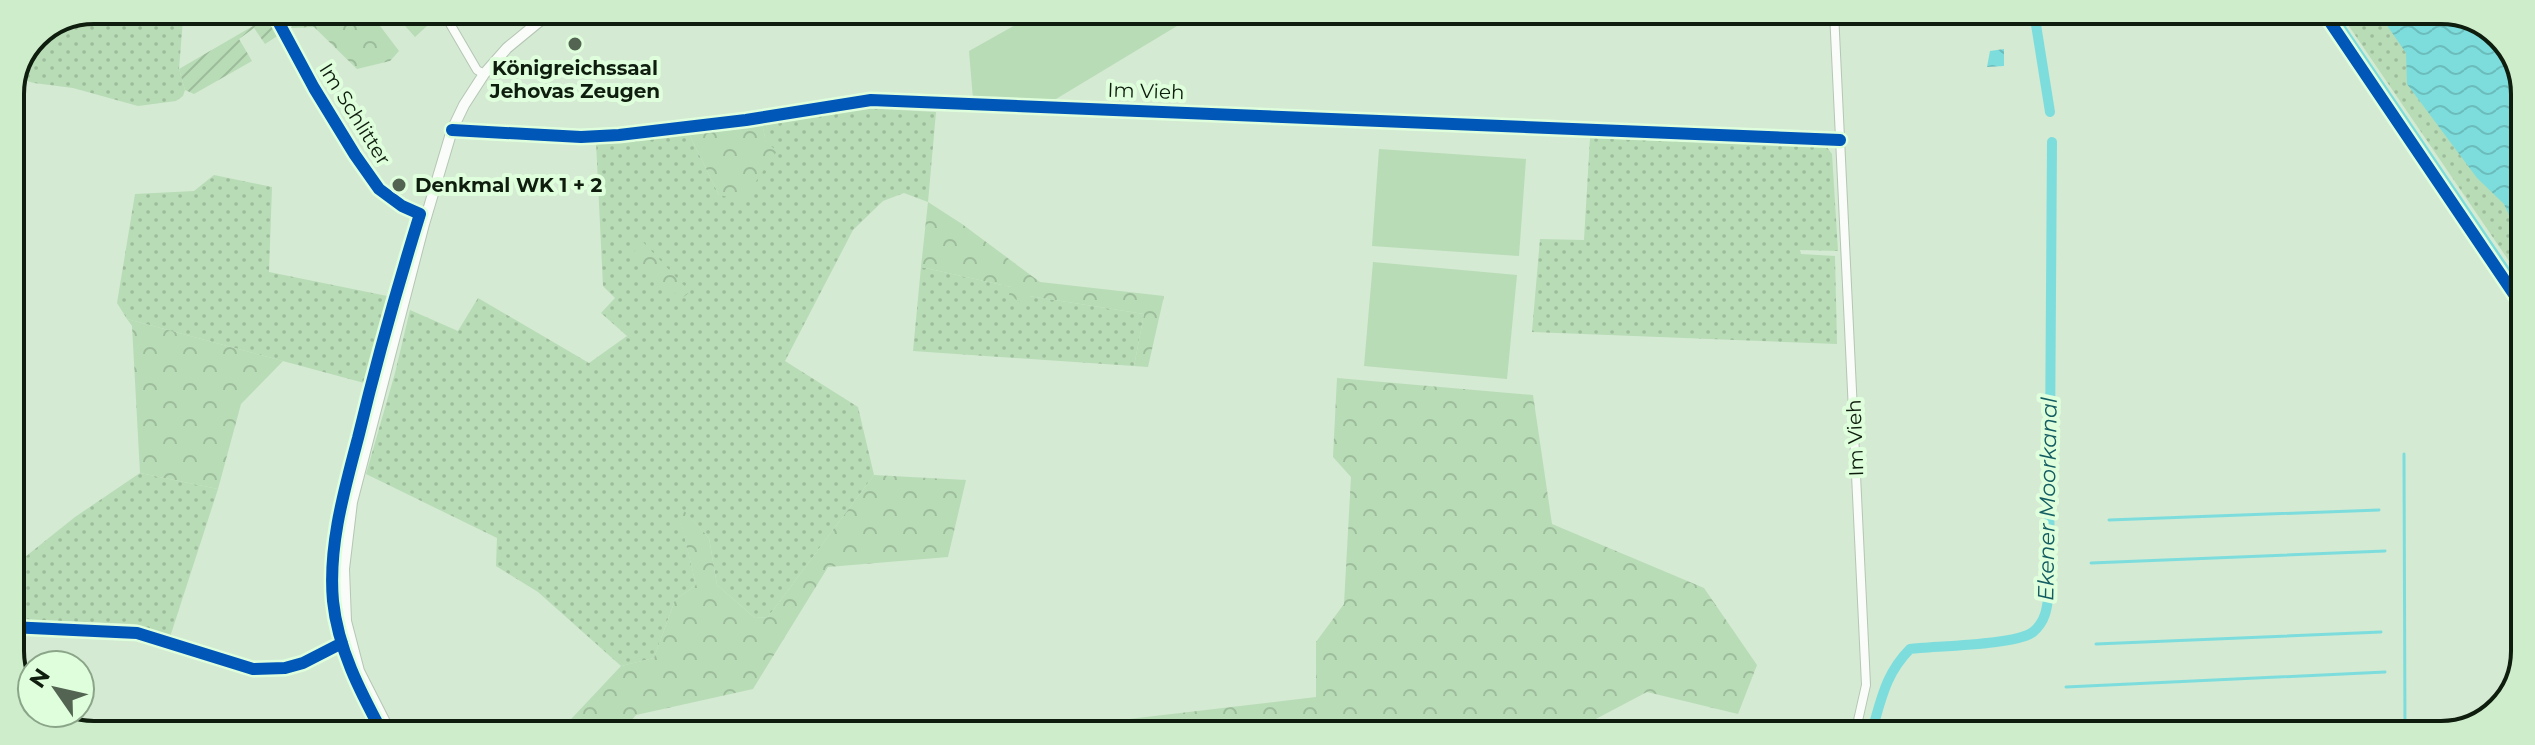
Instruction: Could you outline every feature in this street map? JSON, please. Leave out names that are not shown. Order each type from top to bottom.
[{"type":"street","name":"Im Schlitter","points":[[280,24],[322,102],[379,189],[402,206],[427,216]]},
{"type":"street","points":[[450,24],[477,70],[484,74]]},
{"type":"street","points":[[384,721],[359,671],[351,641],[343,585],[352,502],[452,130],[484,74],[507,48],[536,24]]},
{"type":"street","name":"Im Vieh","points":[[1835,24],[1866,685],[1858,721]]},
{"type":"street","name":"Im Vieh","points":[[452,130],[581,137],[619,135],[746,120],[871,100],[1840,140]]},
{"type":"street","points":[[24,628],[137,633],[253,669],[285,668],[351,641]]},
{"type":"green space","points":[[94,24],[183,24],[179,69],[185,90],[176,101],[138,106],[73,88],[25,80],[36,55],[44,44],[67,29]]},
{"type":"green space","points":[[256,24],[274,24],[279,35],[265,44],[254,28],[239,39],[252,61],[194,94],[185,90],[179,69]]},
{"type":"green space","points":[[293,24],[379,24],[399,51],[390,61],[357,69],[314,27],[291,28]]},
{"type":"green space","points":[[403,24],[429,24],[415,37]]},
{"type":"green space","points":[[1017,24],[1178,24],[1051,102],[973,99],[969,51]]},
{"type":"green space","points":[[2347,24],[2459,26],[2480,36],[2499,55],[2506,67],[2511,89],[2511,264]]},
{"type":"green space","points":[[862,108],[936,112],[928,202],[904,193],[883,201],[853,230],[785,361],[858,407],[874,475],[768,617],[755,618],[717,585],[709,538],[677,504],[696,585],[675,600],[654,658],[621,666],[538,592],[496,566],[497,538],[366,474],[410,310],[458,331],[478,298],[589,363],[627,336],[601,313],[615,298],[603,286],[596,142],[689,134],[719,195],[766,142],[762,123]]},
{"type":"green space","points":[[762,123],[766,142],[777,151],[743,200],[719,195],[689,134]]},
{"type":"green space","points":[[1590,138],[1826,146],[1832,154],[1838,251],[1800,250],[1801,254],[1835,256],[1837,344],[1532,332],[1540,239],[1584,240]]},
{"type":"green space","points":[[1379,149],[1526,159],[1519,256],[1372,246]]},
{"type":"green space","points":[[214,175],[272,187],[269,272],[392,297],[368,384],[127,319],[117,303],[135,194],[194,191]]},
{"type":"green space","points":[[928,202],[1040,282],[1164,296],[1148,367],[1134,366],[1144,314],[1029,296],[1023,304],[1009,295],[1011,287],[921,267]]},
{"type":"green space","points":[[643,242],[690,292],[681,299],[632,254]]},
{"type":"green space","points":[[1373,262],[1517,275],[1507,379],[1364,366]]},
{"type":"green space","points":[[921,267],[1011,287],[1029,296],[1144,314],[1134,366],[913,351]]},
{"type":"green space","points":[[127,319],[283,361],[241,404],[218,489],[140,473],[132,326]]},
{"type":"green space","points":[[1337,378],[1533,395],[1552,524],[1704,588],[1757,665],[1738,714],[1647,692],[1592,721],[1111,721],[1316,697],[1316,642],[1344,604],[1351,477],[1333,457]]},
{"type":"green space","points":[[140,473],[218,489],[170,637],[134,624],[24,620],[24,558],[75,517]]},
{"type":"green space","points":[[874,475],[966,480],[948,557],[828,567],[753,689],[636,715],[631,721],[569,721],[621,666],[654,658],[675,600],[696,585],[676,502],[709,538],[717,585],[755,618],[768,617]]},
{"type":"water","points":[[2386,24],[2459,26],[2480,36],[2499,55],[2506,67],[2511,89],[2511,220],[2504,204],[2477,178],[2407,84],[2406,53]]},
{"type":"water","points":[[2004,49],[2004,66],[1987,67],[1990,51]]},
{"type":"waterway","name":"Ekener Moorkanal","points":[[2036,24],[2050,112]]},
{"type":"waterway","points":[[2342,24],[2511,273]]},
{"type":"waterway","name":"Ekener Moorkanal","points":[[1875,721],[1889,678],[1910,649],[2011,640],[2033,632],[2045,614],[2049,592],[2052,142]]},
{"type":"waterway","points":[[2404,454],[2405,721]]},
{"type":"waterway","points":[[2109,520],[2379,510]]},
{"type":"waterway","points":[[2091,563],[2385,551]]},
{"type":"waterway","points":[[2096,644],[2381,632]]},
{"type":"waterway","points":[[2066,687],[2385,672]]},
{"type":"cycle path","points":[[280,24],[314,88],[379,189],[402,206],[420,214],[347,478],[333,560],[333,601],[340,636],[358,685],[376,721]]},
{"type":"cycle path","points":[[2331,24],[2511,290]]},
{"type":"cycle path","points":[[452,130],[581,137],[619,135],[746,120],[871,100],[1840,140]]},
{"type":"cycle path","points":[[24,628],[137,633],[253,669],[285,668],[303,663],[342,643]]},
{"type":"place","name":"Königreichssaal Jehovas Zeugen","points":[[575,44]]},
{"type":"place","name":"Denkmal WK 1 + 2","points":[[399,185]]}]
